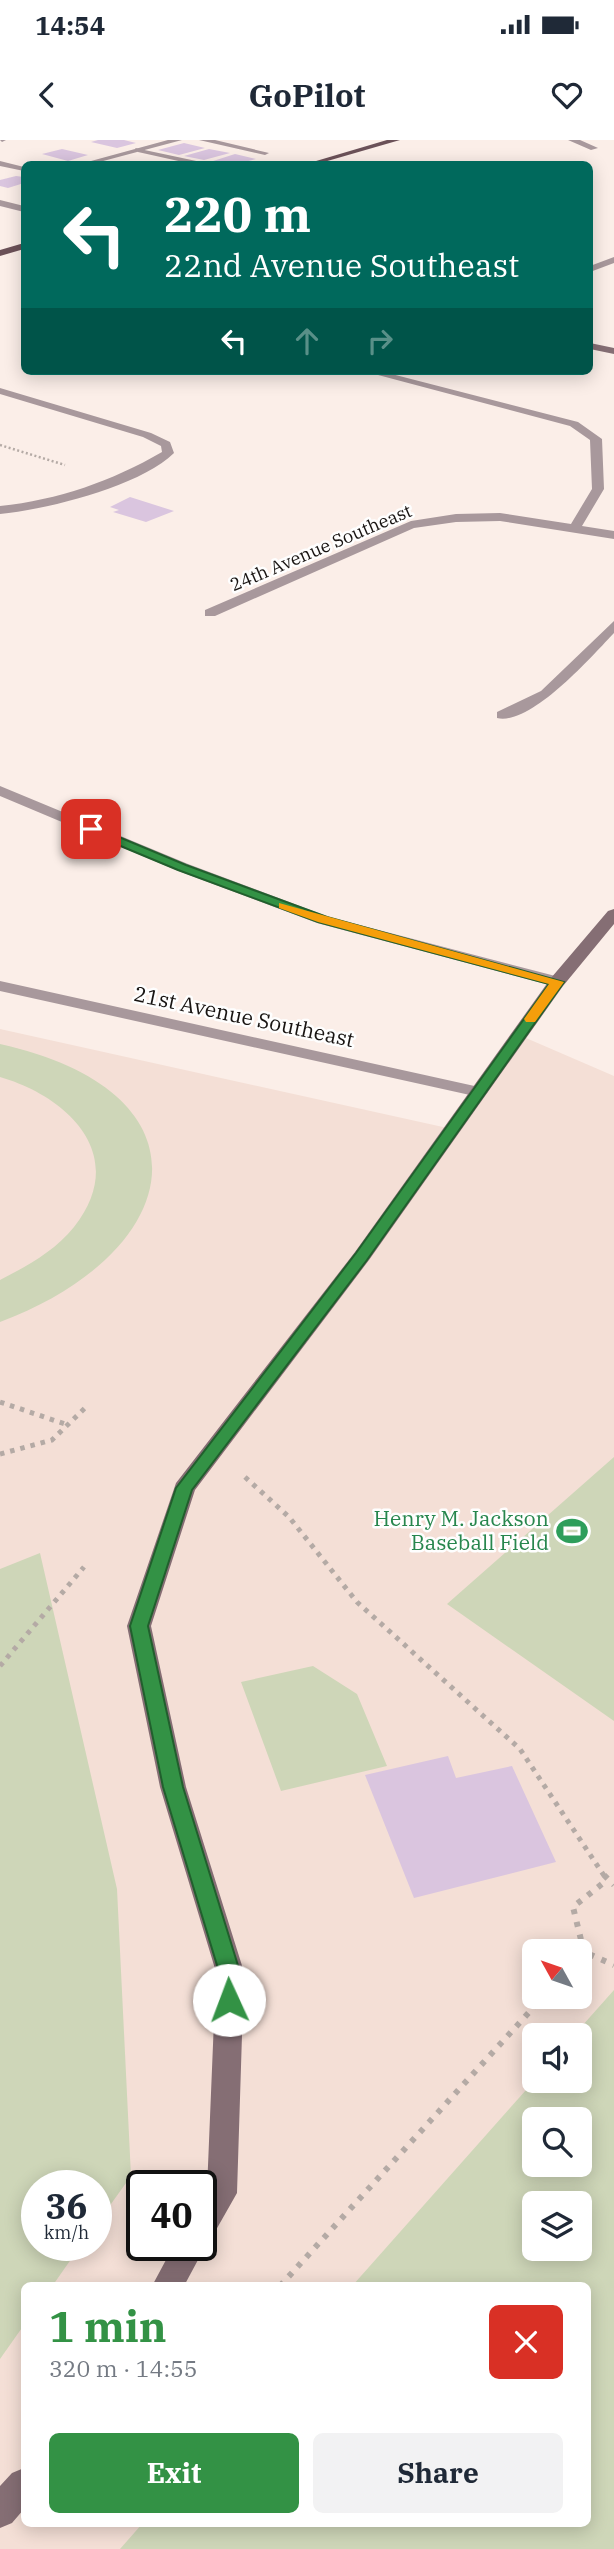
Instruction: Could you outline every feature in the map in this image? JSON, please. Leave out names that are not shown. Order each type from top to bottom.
[{"type":"main road","points":[[321,161],[396,140]]},
{"type":"main road","points":[[0,253],[21,247]]},
{"type":"street","points":[[96,161],[178,140]]},
{"type":"street","points":[[203,140],[265,153]]},
{"type":"street","points":[[572,140],[594,148]]},
{"type":"street","points":[[138,150],[188,161]]},
{"type":"street","points":[[0,163],[21,168]]},
{"type":"street","points":[[0,203],[21,208]]},
{"type":"street","points":[[593,268],[614,260]]},
{"type":"street","points":[[593,346],[614,351]]},
{"type":"street","points":[[384,375],[574,424],[596,439],[597,489],[574,529]]},
{"type":"street","points":[[0,391],[147,435],[166,443],[168,453],[150,465],[32,509],[0,510]]},
{"type":"street","name":"24th Avenue Southeast","points":[[210,613],[411,526],[456,519],[500,517],[614,535]]},
{"type":"street","points":[[502,715],[546,694],[614,625]]},
{"type":"street","points":[[0,791],[182,867],[323,920],[557,982]]},
{"type":"street","points":[[217,2201],[222,2193],[230,1972],[173,1787],[139,1626],[184,1488],[362,1256],[557,982],[614,914]]},
{"type":"street","name":"21st Avenue Southeast","points":[[0,986],[479,1092]]},
{"type":"street","points":[[169,2282],[182,2261]]},
{"type":"street","points":[[0,2511],[21,2488]]},
{"type":"path","points":[[0,445],[108,481]]},
{"type":"path","points":[[0,1402],[68,1424]]},
{"type":"path","points":[[0,1454],[52,1440],[85,1408]]},
{"type":"path","points":[[245,1477],[289,1517],[357,1602],[520,1749],[607,1880],[614,1885]]},
{"type":"path","points":[[0,1666],[84,1567]]},
{"type":"path","points":[[579,1939],[573,1907],[607,1880]]},
{"type":"path","points":[[592,1957],[614,1965]]},
{"type":"path","points":[[285,2282],[532,2009]]},
{"type":"shaded area","points":[[0,1029],[452,1129],[519,1035],[614,1076],[614,2549],[0,2549]]},
{"type":"green space","points":[[0,1044],[71,1067],[119,1098],[145,1135],[152,1175],[139,1216],[109,1256],[62,1292],[0,1322],[0,1280],[40,1257],[66,1236],[90,1201],[96,1176],[93,1154],[84,1133],[69,1115],[49,1099],[0,1077]]},
{"type":"green space","name":"Henry M. Jackson Baseball Field","points":[[614,1457],[614,1721],[447,1604]]},
{"type":"green space","points":[[40,1553],[117,1889],[131,2170],[126,2170],[126,2183],[112,2203],[112,2170],[21,2170],[21,2261],[70,2261],[55,2282],[21,2282],[21,2329],[0,2359],[0,1569]]},
{"type":"green space","points":[[313,1666],[357,1694],[387,1766],[281,1791],[241,1682]]},
{"type":"green space","points":[[614,1990],[614,2549],[120,2549],[139,2527],[591,2527],[591,2282],[356,2282],[523,2093],[592,2093],[592,2023],[585,2023]]},
{"type":"building","points":[[98,140],[136,143],[117,148],[91,142]]},
{"type":"building","points":[[184,143],[205,148],[179,155],[158,150]]},
{"type":"building","points":[[62,149],[88,155],[68,161],[42,154]]},
{"type":"building","points":[[209,149],[230,153],[204,160],[184,156]]},
{"type":"building","points":[[235,154],[256,159],[248,161],[213,161]]},
{"type":"building","points":[[21,177],[21,184],[8,188],[0,186],[0,180]]},
{"type":"building","points":[[130,497],[174,511],[146,522],[113,512],[119,510],[110,507]]},
{"type":"building","points":[[448,1756],[456,1778],[512,1766],[556,1862],[414,1898],[365,1775]]},
{"type":"slow traffic","points":[[284,905],[323,920],[557,982],[530,1019]]},
{"type":"place","name":"Henry M. Jackson Baseball Field","points":[[572,1531]]},
{"type":"route","points":[[91,829],[182,867],[323,920],[557,982],[362,1256],[184,1488],[139,1626],[173,1787],[230,1972],[229,2000]]}]
